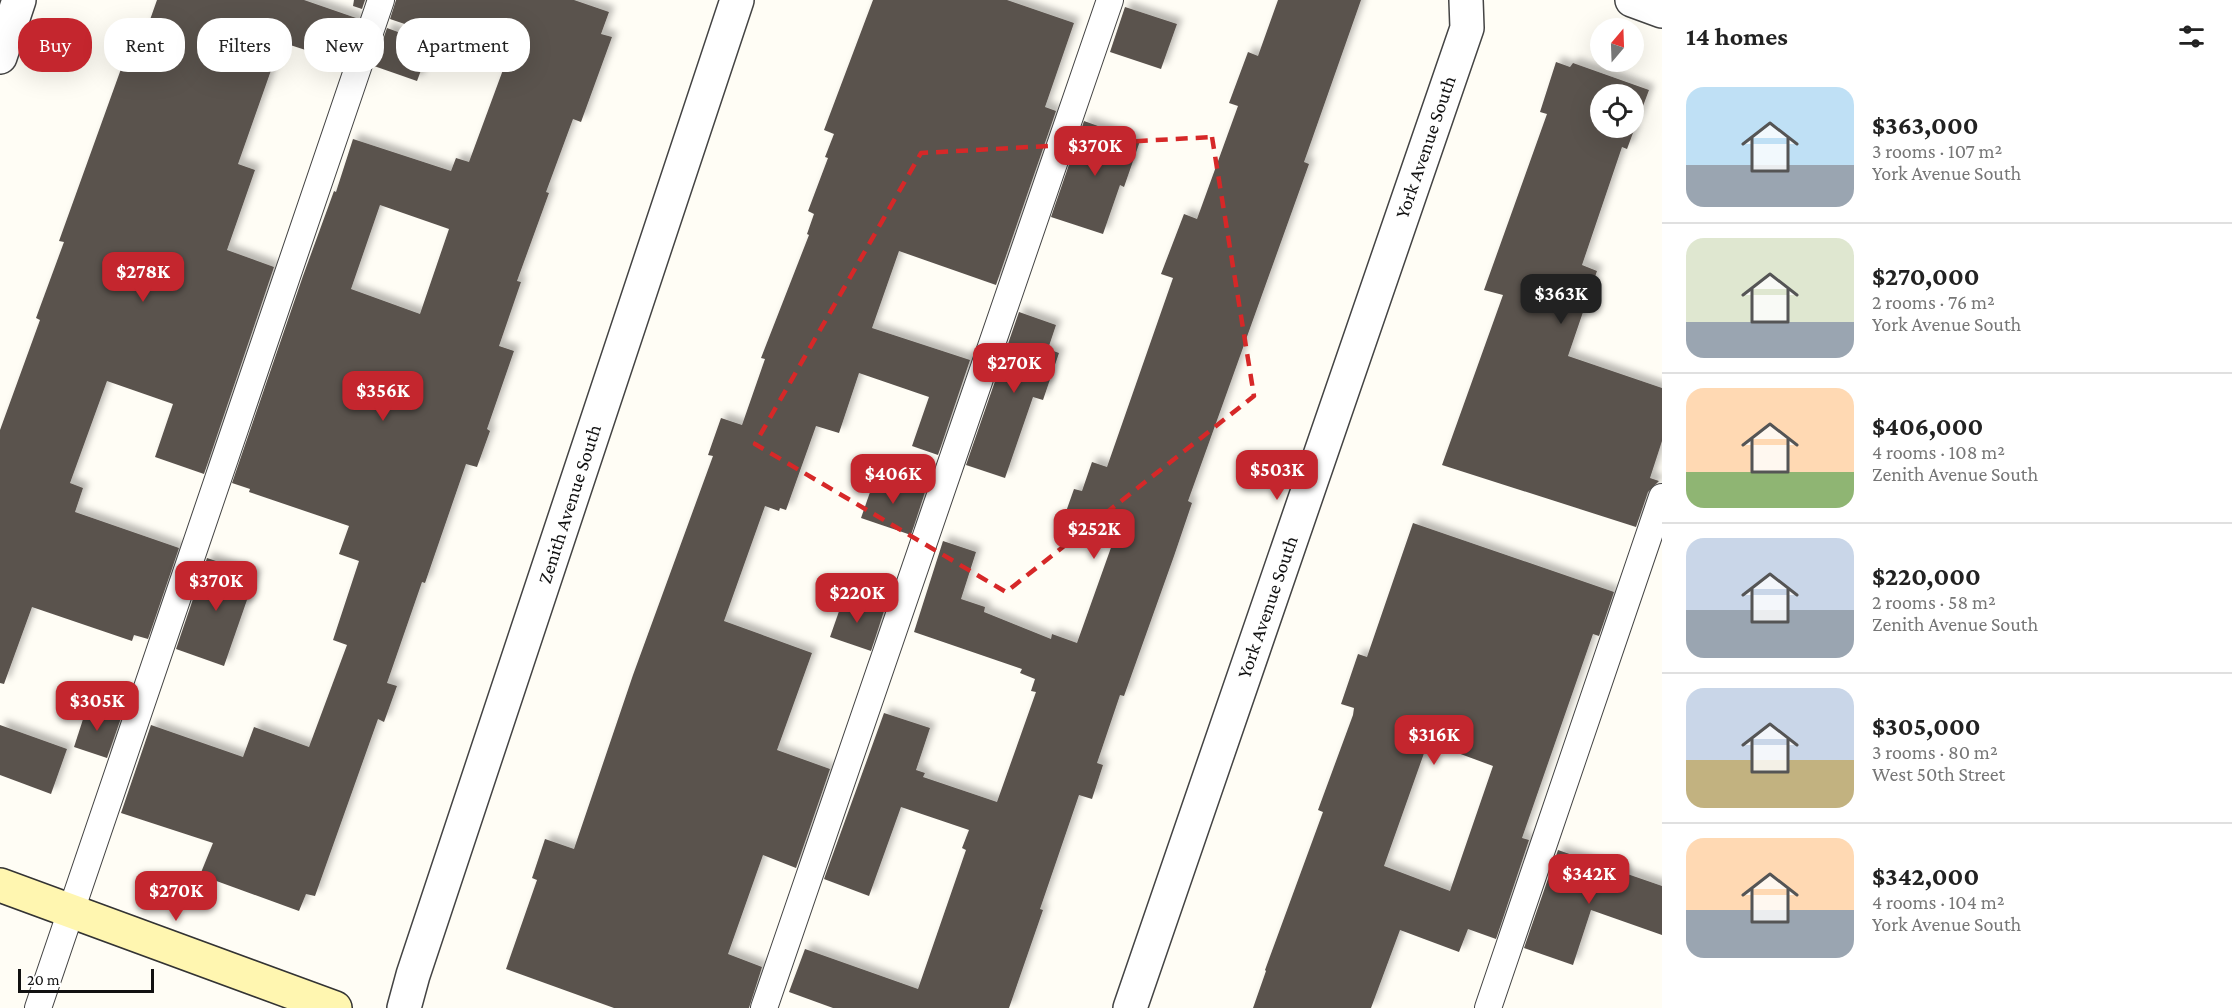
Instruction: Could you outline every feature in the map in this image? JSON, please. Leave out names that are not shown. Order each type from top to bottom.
[{"type":"main road","points":[[0,885],[334,1008]]},
{"type":"street","points":[[0,57],[19,0]]},
{"type":"street","name":"Zenith Avenue South","points":[[404,1008],[413,975],[737,0]]},
{"type":"street","name":"York Avenue South","points":[[1130,1008],[1467,28],[1466,0]]},
{"type":"street","points":[[1632,0],[1662,11]]},
{"type":"lane","points":[[38,1008],[381,0]]},
{"type":"lane","points":[[764,1008],[1110,0]]},
{"type":"lane","points":[[1488,1008],[1662,498]]},
{"type":"highlighted area","points":[[1212,137],[1254,396],[1006,592],[755,444],[921,153]]},
{"type":"building","points":[[157,0],[304,0],[356,18],[304,18],[304,50],[292,46],[292,18],[197,18],[197,72],[270,72],[238,164],[255,170],[227,250],[274,267],[204,474],[155,457],[173,404],[107,381],[70,483],[83,488],[75,512],[179,548],[148,639],[134,635],[132,641],[32,607],[4,684],[0,683],[0,430],[40,320],[36,318],[64,242],[59,241],[120,72],[185,72],[185,18],[151,18]]},
{"type":"building","points":[[354,0],[365,0],[362,9],[353,6]]},
{"type":"building","points":[[396,0],[574,0],[609,12],[601,34],[612,37],[581,122],[573,119],[517,281],[521,282],[499,346],[514,351],[487,429],[490,431],[477,467],[466,464],[425,583],[422,582],[387,683],[397,686],[384,722],[378,719],[315,896],[306,894],[299,911],[200,875],[213,843],[121,813],[151,725],[243,757],[254,727],[309,747],[347,645],[333,640],[359,561],[339,554],[349,526],[249,492],[250,489],[232,483],[353,139],[451,171],[456,158],[469,162],[502,72],[530,72],[530,18],[396,18],[396,21],[390,19]],"holes":[[[380,205],[449,229],[420,314],[351,289]]]},
{"type":"building","points":[[873,0],[1007,0],[1074,23],[1045,107],[1056,111],[996,285],[899,251],[872,328],[970,360],[938,455],[912,446],[929,397],[859,373],[839,433],[816,426],[786,510],[780,508],[779,511],[765,506],[724,621],[812,653],[777,750],[830,769],[796,868],[763,855],[728,954],[762,967],[749,1008],[614,1008],[506,969],[537,880],[532,878],[545,839],[574,849],[633,675],[713,456],[708,455],[721,418],[742,425],[765,359],[761,358],[809,235],[807,234],[814,214],[808,211],[828,158],[825,157],[834,134],[824,130]]},
{"type":"building","points":[[1278,0],[1361,0],[1304,162],[1309,164],[1188,501],[1192,503],[1174,556],[1124,696],[1120,695],[1097,763],[1103,765],[1092,799],[1079,795],[1009,1008],[833,1008],[789,992],[805,949],[918,989],[966,850],[962,848],[969,830],[901,807],[869,896],[824,879],[884,713],[930,728],[916,770],[925,773],[923,777],[997,802],[1036,692],[1031,691],[1035,679],[1020,673],[1022,669],[914,632],[943,541],[976,552],[961,599],[985,607],[984,612],[1051,639],[1052,634],[1077,643],[1113,542],[1062,523],[1074,489],[1082,491],[1092,462],[1107,467],[1173,278],[1161,274],[1184,214],[1197,219],[1238,106],[1229,103],[1248,52],[1258,56]]},
{"type":"building","points":[[1125,7],[1177,24],[1161,69],[1110,52]]},
{"type":"building","points":[[387,28],[396,31],[396,72],[420,72],[417,81],[384,69],[384,37]]},
{"type":"building","points":[[1556,62],[1570,67],[1573,63],[1590,69],[1590,72],[1598,72],[1632,84],[1590,84],[1590,138],[1631,138],[1627,149],[1622,147],[1582,265],[1597,271],[1568,356],[1662,388],[1662,441],[1650,478],[1659,481],[1648,492],[1636,527],[1442,465],[1503,295],[1484,290],[1547,114],[1540,112]]},
{"type":"building","points":[[1644,88],[1649,90],[1644,103]]},
{"type":"building","points":[[1084,121],[1140,141],[1124,187],[1120,185],[1103,234],[1051,217]]},
{"type":"building","points":[[1019,312],[1056,325],[1048,349],[1059,353],[1043,400],[1033,397],[1005,478],[966,465]]},
{"type":"building","points":[[876,475],[925,492],[911,535],[861,518]]},
{"type":"building","points":[[1413,523],[1614,592],[1599,636],[1593,634],[1522,838],[1529,840],[1496,939],[1468,929],[1459,952],[1400,930],[1371,1008],[1253,1008],[1323,812],[1318,810],[1353,715],[1354,708],[1341,704],[1358,654],[1367,657]],"holes":[[[1428,742],[1493,766],[1450,891],[1384,866]]]},
{"type":"building","points":[[207,558],[256,574],[224,666],[176,649]]},
{"type":"building","points":[[844,597],[884,611],[871,651],[830,637]]},
{"type":"building","points":[[87,707],[121,718],[107,758],[74,747]]},
{"type":"building","points":[[0,725],[67,749],[51,794],[0,775]]},
{"type":"building","points":[[1558,850],[1662,886],[1662,935],[1591,910],[1573,965],[1524,948]]}]
